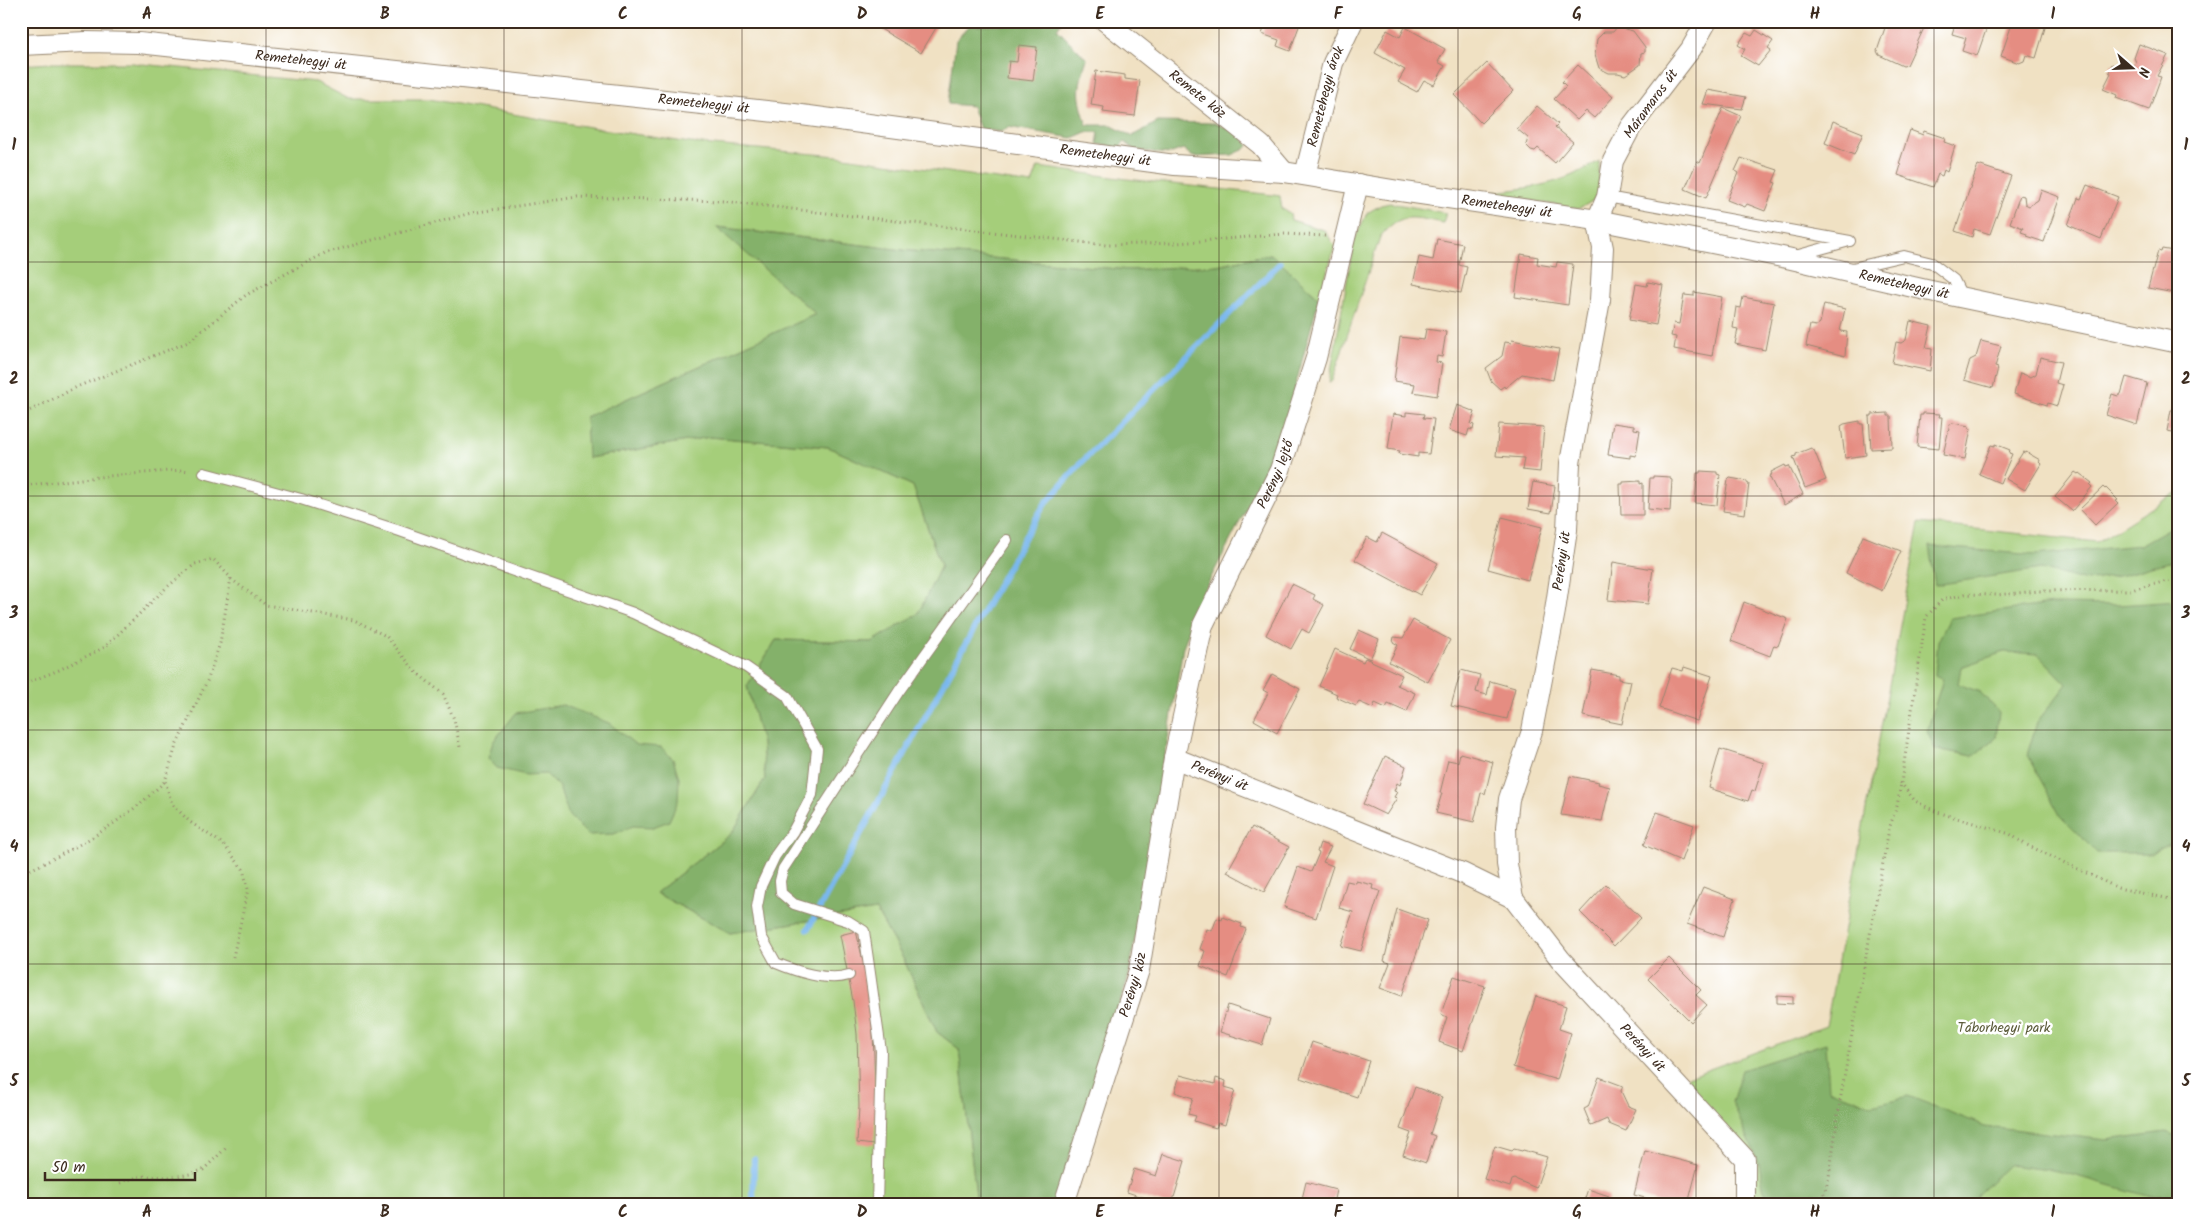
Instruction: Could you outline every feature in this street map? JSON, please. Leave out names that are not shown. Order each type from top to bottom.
[{"type":"street","name":"Remete köz","points":[[1105,21],[1261,145],[1284,172]]},
{"type":"street","name":"Remetehegyi árok","points":[[1305,176],[1333,64],[1353,21]]},
{"type":"street","name":"Máramaros út","points":[[1597,220],[1607,197],[1613,161],[1631,127],[1691,50],[1707,21]]},
{"type":"street","name":"Remetehegyi út","points":[[21,46],[86,42],[139,43],[794,114],[1175,165],[1284,172],[1597,220],[1787,258],[1963,298],[2179,343]]},
{"type":"street","name":"Perényi lejtő","points":[[1174,758],[1203,625],[1280,470],[1316,358],[1358,184]]},
{"type":"street","name":"Perényi út","points":[[1514,898],[1507,855],[1506,827],[1510,799],[1532,731],[1557,602],[1567,530],[1570,464],[1600,300],[1603,248],[1597,220]]},
{"type":"street","name":"Perényi út","points":[[1174,758],[1462,873],[1514,898],[1561,960],[1745,1159],[1745,1204]]},
{"type":"street","name":"Perényi köz","points":[[1064,1204],[1139,970],[1174,758]]},
{"type":"lane","points":[[1607,197],[1850,241],[1787,258]]},
{"type":"lane","points":[[1841,270],[1904,256],[1932,263],[1954,280],[1963,298]]},
{"type":"lane","points":[[204,473],[301,499],[391,528],[633,613],[746,668],[787,696],[816,749],[812,795],[760,886],[757,907],[761,936],[776,963],[799,972],[841,978],[849,975]]},
{"type":"lane","points":[[877,1204],[881,1051],[864,931],[848,921],[794,904],[781,893],[780,881],[783,869],[899,691],[1007,540]]},
{"type":"lane","points":[[767,874],[780,881]]},
{"type":"path","points":[[21,415],[79,386],[188,342],[246,295],[325,253],[471,213],[577,197],[722,201],[1106,245],[1177,243],[1285,234],[1324,236],[1344,242]]},
{"type":"path","points":[[21,486],[182,470],[204,473]]},
{"type":"path","points":[[21,685],[59,670],[105,647],[166,588],[195,564],[212,560],[231,578],[266,605],[354,620],[386,636],[417,673],[443,694],[454,719],[460,747]]},
{"type":"path","points":[[21,874],[63,855],[106,829],[143,802],[165,781],[176,746],[208,679],[220,643],[228,606],[231,578]]},
{"type":"path","points":[[1821,1204],[1829,1177],[1840,1101],[1889,829],[1897,806],[1926,617],[1942,600],[1965,594],[1996,595],[2038,591],[2131,590],[2179,578]]},
{"type":"path","points":[[165,781],[172,804],[190,822],[223,844],[242,869],[248,889],[233,957]]},
{"type":"path","points":[[1901,783],[1915,800],[1938,812],[2010,834],[2025,844],[2118,888],[2179,901]]},
{"type":"path","points":[[120,1183],[140,1176],[173,1177],[203,1170],[226,1148]]},
{"type":"path","points":[[2016,1204],[2021,1200],[2036,1198],[2048,1204]]},
{"type":"green space","points":[[1045,21],[1062,21],[1057,29],[1087,59],[1081,78],[1080,99],[1087,125],[1110,125],[1132,136],[1158,122],[1215,123],[1237,132],[1249,145],[1232,155],[1193,157],[1183,149],[1169,154],[1135,150],[1125,142],[1119,148],[1097,144],[1099,132],[1086,132],[1072,138],[1008,127],[1002,132],[980,129],[972,106],[948,104],[956,40],[969,26],[1044,24]]},
{"type":"green space","points":[[132,63],[316,82],[349,99],[429,99],[690,143],[837,156],[1032,184],[1038,167],[1265,194],[1280,196],[1282,209],[1290,213],[1291,220],[1324,230],[1335,246],[1319,298],[1270,254],[1217,265],[1129,270],[911,251],[717,227],[816,314],[586,417],[589,458],[710,437],[828,447],[913,486],[941,566],[918,614],[872,642],[776,640],[747,686],[762,743],[765,779],[732,833],[656,893],[730,933],[876,910],[904,960],[937,1032],[959,1049],[977,1204],[21,1204],[21,65]]},
{"type":"green space","points":[[1599,161],[1599,188],[1594,200],[1579,209],[1487,193],[1532,187],[1558,181]]},
{"type":"green space","points":[[1390,203],[1446,213],[1443,223],[1416,218],[1402,219],[1388,228],[1380,237],[1332,381],[1329,382],[1354,241],[1367,213],[1381,205]]},
{"type":"green space","points":[[716,227],[911,251],[1129,270],[1217,265],[1271,254],[1319,298],[1287,417],[1262,479],[1202,595],[1183,647],[1129,975],[1054,1204],[977,1204],[959,1049],[937,1032],[904,960],[876,910],[730,933],[656,893],[732,833],[765,779],[762,743],[747,686],[776,640],[872,642],[918,614],[941,566],[913,486],[828,447],[710,437],[588,458],[586,417],[816,314]]},
{"type":"green space","name":"Táborhegyi park","points":[[2179,491],[2179,1204],[1750,1204],[1750,1157],[1680,1080],[1826,1026],[1919,523],[2097,542]]},
{"type":"green space","points":[[2179,523],[2179,559],[2123,575],[2087,581],[2041,569],[1935,585],[1929,546],[2035,555],[2140,545]]},
{"type":"green space","points":[[2179,601],[2179,840],[2151,853],[2097,853],[2061,817],[2027,755],[2037,722],[2067,684],[2038,654],[2004,652],[1961,667],[1958,684],[1980,692],[1999,712],[1996,738],[1973,756],[1935,749],[1927,731],[1943,679],[1935,675],[1938,641],[1950,618],[2052,604],[2118,605]]},
{"type":"green space","points":[[563,705],[609,723],[636,745],[661,747],[673,759],[679,778],[678,801],[669,821],[653,827],[633,826],[614,834],[588,835],[569,816],[559,787],[546,774],[526,775],[497,768],[488,758],[493,742],[516,713]]},
{"type":"green space","points":[[1826,1043],[1829,1090],[1873,1105],[1908,1096],[1985,1126],[2106,1140],[2166,1132],[2179,1137],[2179,1195],[2148,1196],[2058,1171],[2008,1165],[1977,1195],[1973,1204],[1766,1204],[1759,1163],[1732,1102],[1742,1070]]},
{"type":"building","points":[[867,21],[940,21],[921,53]]},
{"type":"building","points":[[1267,21],[1301,21],[1290,51],[1277,46],[1279,40],[1262,34]]},
{"type":"building","points":[[1891,21],[1922,22],[1924,28],[1907,65],[1903,66],[1879,55],[1877,51],[1886,25],[1889,26]]},
{"type":"building","points":[[1956,21],[1973,21],[1987,27],[1977,56],[1962,51],[1966,38],[1952,34]]},
{"type":"building","points":[[2013,21],[2047,21],[2036,58],[2026,55],[2024,61],[2019,63],[2001,56]]},
{"type":"building","points":[[1405,27],[1445,49],[1438,62],[1445,66],[1434,85],[1424,80],[1417,92],[1398,82],[1405,70],[1375,53],[1387,30],[1400,37]]},
{"type":"building","points":[[1617,27],[1633,31],[1645,47],[1645,52],[1641,53],[1640,65],[1625,75],[1609,73],[1599,68],[1595,55],[1597,39],[1604,32],[1613,32]]},
{"type":"building","points":[[1756,30],[1773,41],[1768,48],[1771,50],[1758,66],[1741,56],[1745,49],[1738,45],[1746,33],[1752,36]]},
{"type":"building","points":[[2139,44],[2168,55],[2157,76],[2161,77],[2149,110],[2116,98],[2117,95],[2103,89],[2111,73],[2109,72],[2112,64],[2128,70],[2129,67],[2134,66],[2136,62],[2134,58]]},
{"type":"building","points":[[1019,45],[1037,47],[1033,81],[1007,78],[1009,61],[1017,62]]},
{"type":"building","points":[[1487,63],[1513,91],[1481,123],[1454,95]]},
{"type":"building","points":[[1578,65],[1613,97],[1594,118],[1586,111],[1577,120],[1554,99],[1566,86],[1562,82]]},
{"type":"building","points":[[1096,71],[1125,75],[1125,79],[1140,81],[1135,116],[1103,112],[1104,107],[1091,105]]},
{"type":"building","points":[[1708,90],[1746,97],[1742,109],[1703,104]]},
{"type":"building","points":[[1537,106],[1558,124],[1555,127],[1573,142],[1555,163],[1538,148],[1535,151],[1531,150],[1526,145],[1528,138],[1517,129]]},
{"type":"building","points":[[1723,108],[1741,116],[1706,198],[1685,189],[1697,161],[1700,163]]},
{"type":"building","points":[[1833,121],[1863,133],[1854,155],[1825,143]]},
{"type":"building","points":[[1910,130],[1923,135],[1924,131],[1945,138],[1944,142],[1955,146],[1947,172],[1944,170],[1942,176],[1938,174],[1933,187],[1898,175],[1901,165],[1899,164]]},
{"type":"building","points":[[1741,158],[1778,170],[1773,182],[1776,183],[1765,211],[1747,204],[1745,207],[1727,200],[1738,173],[1735,171]]},
{"type":"building","points":[[1978,165],[2011,176],[1990,234],[1974,229],[1972,237],[1955,231]]},
{"type":"building","points":[[2087,185],[2118,197],[2101,239],[2068,225],[2078,198],[2081,199]]},
{"type":"building","points":[[2041,190],[2060,197],[2044,242],[2026,236],[2027,234],[2021,232],[2023,228],[2010,223],[2020,195],[2024,196],[2025,204],[2029,206],[2038,200]]},
{"type":"building","points":[[1437,239],[1463,244],[1459,265],[1467,267],[1461,293],[1413,284],[1419,257],[1433,260]]},
{"type":"building","points":[[2162,249],[2179,252],[2179,294],[2148,288],[2158,251],[2161,252]]},
{"type":"building","points":[[1521,254],[1538,257],[1537,264],[1556,267],[1557,262],[1573,264],[1568,305],[1515,297]]},
{"type":"building","points":[[1648,282],[1663,285],[1656,325],[1629,320],[1636,284],[1647,286]]},
{"type":"building","points":[[1694,292],[1722,297],[1712,356],[1674,349],[1676,337],[1671,336],[1674,323],[1679,324],[1684,295],[1694,296]]},
{"type":"building","points":[[1743,297],[1774,303],[1765,350],[1735,344],[1738,329],[1733,328],[1736,307],[1741,308]]},
{"type":"building","points":[[1824,304],[1845,309],[1840,331],[1847,332],[1845,356],[1806,346],[1810,325],[1816,326],[1820,323]]},
{"type":"building","points":[[1910,321],[1931,326],[1926,348],[1932,349],[1930,371],[1892,363],[1896,342],[1901,343],[1906,340]]},
{"type":"building","points":[[1426,329],[1446,332],[1442,357],[1437,356],[1436,362],[1442,363],[1437,396],[1413,392],[1415,384],[1394,381],[1400,337],[1424,340]]},
{"type":"building","points":[[1512,340],[1559,349],[1553,380],[1522,374],[1505,388],[1504,386],[1500,389],[1491,381],[1486,368],[1502,356],[1505,342],[1511,343]]},
{"type":"building","points":[[1981,341],[2001,346],[1995,367],[1998,368],[1993,388],[1964,380],[1970,360],[1976,357]]},
{"type":"building","points":[[2040,357],[2061,362],[2056,383],[2063,385],[2057,406],[2048,403],[2047,405],[2014,394],[2020,373],[2031,377],[2036,374]]},
{"type":"building","points":[[2126,377],[2147,383],[2137,425],[2106,415],[2112,394],[2118,396],[2121,394]]},
{"type":"building","points":[[1457,405],[1475,412],[1471,424],[1474,425],[1473,430],[1469,429],[1467,436],[1449,430]]},
{"type":"building","points":[[2179,409],[2179,433],[2167,431],[2171,410]]},
{"type":"building","points":[[1406,412],[1424,414],[1423,418],[1434,419],[1429,454],[1418,453],[1418,457],[1399,454],[1400,451],[1388,449],[1393,414],[1406,416]]},
{"type":"building","points":[[1888,413],[1888,416],[1891,416],[1892,448],[1871,449],[1869,416],[1872,416],[1872,414]]},
{"type":"building","points":[[1923,413],[1940,414],[1939,417],[1942,417],[1939,449],[1917,447],[1920,415],[1923,415]]},
{"type":"building","points":[[1860,421],[1860,424],[1863,424],[1866,455],[1845,458],[1841,426]]},
{"type":"building","points":[[1613,423],[1634,426],[1634,429],[1640,430],[1636,456],[1630,455],[1630,458],[1608,455]]},
{"type":"building","points":[[1499,424],[1544,427],[1540,472],[1522,470],[1524,458],[1496,456]]},
{"type":"building","points":[[1950,424],[1969,426],[1971,429],[1965,459],[1943,455]]},
{"type":"building","points":[[1995,444],[2010,450],[2009,453],[2012,454],[2000,483],[1979,474],[1991,445],[1995,446]]},
{"type":"building","points":[[1811,448],[1812,451],[1814,450],[1826,480],[1805,488],[1793,457]]},
{"type":"building","points":[[2023,452],[2040,460],[2041,464],[2025,490],[2006,479]]},
{"type":"building","points":[[1785,465],[1786,467],[1789,466],[1803,494],[1784,505],[1769,476],[1772,474],[1771,472]]},
{"type":"building","points":[[1700,471],[1717,472],[1720,475],[1717,505],[1695,503],[1697,473],[1700,473]]},
{"type":"building","points":[[2075,472],[2092,483],[2090,485],[2092,487],[2072,511],[2055,497]]},
{"type":"building","points":[[1653,476],[1670,477],[1672,480],[1670,511],[1648,509],[1650,478],[1653,478]]},
{"type":"building","points":[[1730,478],[1747,481],[1749,484],[1745,514],[1723,511],[1728,480]]},
{"type":"building","points":[[1640,481],[1640,484],[1643,483],[1643,515],[1621,515],[1620,484],[1623,484],[1623,482]]},
{"type":"building","points":[[1533,482],[1555,486],[1551,513],[1528,509]]},
{"type":"building","points":[[2103,487],[2118,500],[2116,501],[2118,503],[2095,525],[2080,509]]},
{"type":"building","points":[[1502,517],[1542,527],[1528,580],[1488,569]]},
{"type":"building","points":[[1382,533],[1438,563],[1420,595],[1355,560],[1367,537],[1377,542]]},
{"type":"building","points":[[1863,536],[1901,551],[1882,591],[1846,573]]},
{"type":"building","points":[[1613,562],[1653,569],[1648,604],[1608,600]]},
{"type":"building","points":[[1292,584],[1315,595],[1313,599],[1324,605],[1309,633],[1302,629],[1291,649],[1266,635]]},
{"type":"building","points":[[1744,602],[1788,619],[1778,646],[1774,645],[1770,656],[1731,641]]},
{"type":"building","points":[[1413,620],[1450,640],[1428,682],[1389,662],[1398,645],[1393,642],[1394,637],[1403,638]]},
{"type":"building","points":[[1359,630],[1379,639],[1370,659],[1350,649]]},
{"type":"building","points":[[1335,649],[1363,662],[1365,658],[1402,675],[1397,685],[1415,693],[1407,712],[1388,704],[1386,708],[1375,703],[1373,708],[1359,702],[1356,706],[1336,697],[1337,694],[1319,686]]},
{"type":"building","points":[[1684,667],[1712,676],[1697,721],[1659,708],[1672,668],[1683,671]]},
{"type":"building","points":[[1461,670],[1480,675],[1476,692],[1487,695],[1490,681],[1515,688],[1507,719],[1451,706]]},
{"type":"building","points":[[1592,670],[1619,675],[1619,679],[1631,681],[1622,724],[1583,716]]},
{"type":"building","points":[[1272,674],[1300,689],[1277,733],[1254,720],[1268,693],[1263,690]]},
{"type":"building","points":[[1720,749],[1764,763],[1755,791],[1752,790],[1748,801],[1709,788]]},
{"type":"building","points":[[1460,753],[1493,762],[1485,794],[1481,793],[1474,822],[1436,813],[1448,760],[1458,762]]},
{"type":"building","points":[[1385,756],[1406,766],[1400,785],[1397,783],[1394,791],[1397,792],[1394,797],[1397,798],[1386,815],[1363,804]]},
{"type":"building","points":[[1570,776],[1599,782],[1598,784],[1610,787],[1602,821],[1561,815]]},
{"type":"building","points":[[1657,812],[1694,825],[1681,861],[1644,845]]},
{"type":"building","points":[[1252,827],[1289,847],[1264,892],[1227,872]]},
{"type":"building","points":[[1320,843],[1331,847],[1323,862],[1333,866],[1316,918],[1284,907],[1298,867],[1311,872],[1319,853],[1317,852]]},
{"type":"building","points":[[1347,881],[1373,885],[1372,889],[1380,891],[1361,951],[1341,946],[1353,912],[1339,908]]},
{"type":"building","points":[[1606,884],[1641,918],[1614,946],[1580,912]]},
{"type":"building","points":[[1703,887],[1735,899],[1723,937],[1687,924]]},
{"type":"building","points":[[1397,909],[1428,920],[1402,996],[1380,988],[1390,963],[1384,961]]},
{"type":"building","points":[[1223,917],[1242,924],[1241,927],[1246,929],[1228,977],[1200,966],[1205,951],[1200,949],[1207,929],[1212,931],[1217,918],[1222,920]]},
{"type":"building","points":[[856,931],[864,965],[873,1033],[876,1108],[874,1145],[857,1143],[859,1107],[857,1034],[853,1001],[840,935]]},
{"type":"building","points":[[1669,958],[1701,990],[1696,995],[1707,1005],[1691,1022],[1648,979]]},
{"type":"building","points":[[1454,976],[1485,986],[1463,1051],[1439,1042],[1447,1017],[1441,1014]]},
{"type":"building","points":[[1536,996],[1566,1006],[1559,1029],[1571,1033],[1557,1080],[1513,1067]]},
{"type":"building","points":[[1777,996],[1793,997],[1793,1004],[1777,1003]]},
{"type":"building","points":[[1228,1005],[1270,1019],[1262,1045],[1220,1032]]},
{"type":"building","points":[[1312,1042],[1369,1061],[1357,1097],[1300,1078]]},
{"type":"building","points":[[1180,1075],[1215,1084],[1216,1078],[1226,1081],[1225,1087],[1235,1090],[1225,1125],[1218,1123],[1216,1128],[1194,1121],[1196,1116],[1188,1114],[1193,1098],[1175,1092]]},
{"type":"building","points":[[1599,1077],[1623,1086],[1621,1091],[1628,1106],[1636,1109],[1626,1131],[1609,1124],[1607,1119],[1591,1126],[1584,1109],[1588,1107]]},
{"type":"building","points":[[1415,1087],[1442,1097],[1430,1134],[1435,1136],[1426,1163],[1403,1155],[1411,1133],[1400,1129]]},
{"type":"building","points":[[1495,1146],[1512,1151],[1514,1149],[1523,1150],[1547,1157],[1536,1188],[1515,1179],[1512,1180],[1510,1187],[1484,1179]]},
{"type":"building","points":[[1645,1151],[1698,1165],[1688,1204],[1666,1204],[1634,1195]]},
{"type":"building","points":[[1163,1154],[1185,1161],[1172,1204],[1164,1204],[1127,1192],[1134,1169],[1156,1176]]},
{"type":"building","points":[[1306,1182],[1336,1190],[1333,1204],[1301,1203]]},
{"type":"building","points":[[1588,1189],[1609,1196],[1607,1204],[1583,1204]]},
{"type":"waterway","points":[[808,929],[1027,533],[1045,504],[1083,461],[1280,263]]},
{"type":"waterway","points":[[753,1204],[754,1159]]}]
